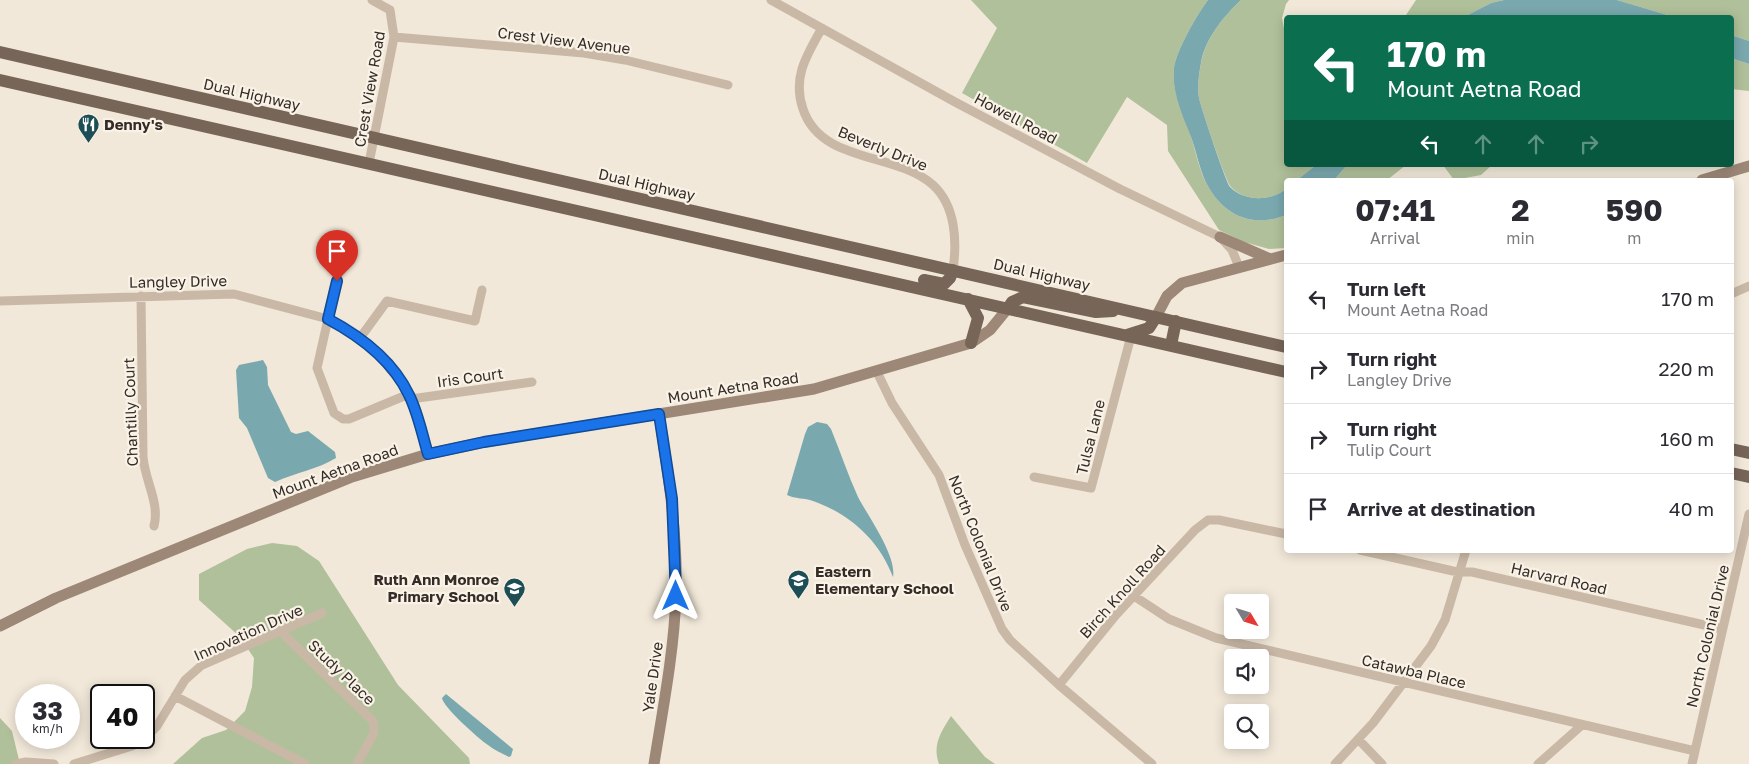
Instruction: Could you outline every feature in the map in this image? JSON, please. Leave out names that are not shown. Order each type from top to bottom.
[{"type":"main road","name":"Dual Highway","points":[[0,52],[1284,346]]},
{"type":"main road","points":[[0,80],[1284,372]]},
{"type":"main road","points":[[806,262],[826,258],[940,284],[948,281],[953,270]]},
{"type":"main road","points":[[1008,308],[1012,302],[1022,297],[1096,312],[1126,310]]},
{"type":"main road","points":[[968,299],[978,318],[971,343]]},
{"type":"main road","points":[[1129,336],[1149,328],[1156,317]]},
{"type":"main road","points":[[1171,345],[1176,322]]},
{"type":"main road","points":[[1734,450],[1749,453]]},
{"type":"main road","points":[[1734,474],[1749,477]]},
{"type":"street","name":"Crest View Road","points":[[369,163],[394,37],[390,10],[372,0]]},
{"type":"street","name":"Howell Road","points":[[771,0],[955,102],[1082,169],[1220,237],[1232,250],[1239,267]]},
{"type":"street","name":"Beverly Drive","points":[[822,28],[805,58],[798,79],[804,114],[810,124],[830,142],[902,168],[933,184],[946,202],[951,216],[956,251],[953,270]]},
{"type":"street","name":"Crest View Avenue","points":[[394,37],[594,55],[728,85]]},
{"type":"street","points":[[1709,178],[1749,166]]},
{"type":"street","points":[[1220,237],[1270,259]]},
{"type":"street","points":[[1156,317],[1173,289],[1182,283],[1284,256]]},
{"type":"street","points":[[328,319],[341,261]]},
{"type":"street","points":[[1734,293],[1749,286]]},
{"type":"street","points":[[360,338],[387,301],[475,321],[482,290]]},
{"type":"street","name":"Langley Drive","points":[[0,301],[234,294],[328,319],[360,338],[389,366],[410,397],[428,454]]},
{"type":"street","name":"Chantilly Court","points":[[141,296],[143,457],[144,472],[156,509],[154,526]]},
{"type":"street","name":"Mount Aetna Road","points":[[0,626],[56,598],[352,477],[428,454],[484,442],[780,396],[877,372],[971,343],[990,330],[1008,308]]},
{"type":"street","name":"Iris Court","points":[[328,319],[317,368],[338,417],[349,419],[410,397],[532,382]]},
{"type":"street","name":"Tulsa Lane","points":[[1034,477],[1091,488],[1129,336]]},
{"type":"street","name":"North Colonial Drive","points":[[877,372],[892,403],[938,475],[965,545],[1002,629],[1014,643],[1059,685],[1152,764]]},
{"type":"street","name":"Yale Drive","points":[[654,764],[670,664],[676,596],[672,499],[659,414]]},
{"type":"street","name":"North Colonial Drive","points":[[1692,764],[1749,514]]},
{"type":"street","name":"Birch Knoll Road","points":[[1059,685],[1134,596],[1195,530],[1208,520],[1229,521],[1284,534]]},
{"type":"street","name":"Harvard Road","points":[[1374,553],[1722,629]]},
{"type":"street","points":[[1335,764],[1359,740],[1440,632],[1465,553]]},
{"type":"street","name":"Catawba Place","points":[[1134,596],[1168,619],[1216,638],[1695,752]]},
{"type":"street","name":"Innovation Drive","points":[[74,764],[132,746],[144,739],[157,726],[189,676],[202,665],[322,613]]},
{"type":"street","name":"Study Place","points":[[280,631],[373,722],[374,734],[357,764]]},
{"type":"street","points":[[175,696],[305,764]]},
{"type":"street","points":[[1538,764],[1582,725]]},
{"type":"street","points":[[1359,740],[1382,764]]},
{"type":"street","points":[[16,764],[26,762],[54,764]]},
{"type":"green space","points":[[971,0],[1208,0],[1188,32],[1176,61],[1174,85],[1178,101],[1203,175],[1216,198],[1233,213],[1252,220],[1274,219],[1284,216],[1284,248],[1269,249],[1244,242],[1219,230],[1168,151],[1167,125],[1127,97],[1087,163],[962,93],[997,28]]},
{"type":"green space","points":[[1241,0],[1289,0],[1282,18],[1284,28],[1284,167],[1313,167],[1300,178],[1284,178],[1284,190],[1266,198],[1243,195],[1231,187],[1214,144],[1198,94],[1200,72],[1206,46],[1221,21]]},
{"type":"green space","points":[[1416,0],[1504,0],[1491,3],[1468,15],[1406,15]]},
{"type":"green space","points":[[1617,0],[1749,0],[1749,41],[1734,36],[1734,15],[1667,15]]},
{"type":"green space","points":[[1734,59],[1749,64],[1749,91],[1734,89]]},
{"type":"green space","points":[[1345,167],[1403,167],[1390,178],[1336,178]]},
{"type":"green space","points":[[1444,167],[1490,167],[1481,175],[1453,178]]},
{"type":"green space","points":[[272,543],[297,546],[319,561],[398,685],[469,758],[470,764],[173,764],[202,738],[226,730],[245,711],[252,687],[254,658],[239,636],[199,600],[199,574],[247,549]]},
{"type":"green space","points":[[951,716],[985,757],[995,764],[939,764],[937,745],[941,733]]},
{"type":"green space","points":[[0,718],[12,731],[20,764],[0,764]]},
{"type":"water","points":[[1208,0],[1241,0],[1221,21],[1206,45],[1198,85],[1199,98],[1230,187],[1243,195],[1258,198],[1273,196],[1284,190],[1284,216],[1274,219],[1252,220],[1233,213],[1216,198],[1203,176],[1174,86],[1176,61],[1193,23]]},
{"type":"water","points":[[1504,0],[1617,0],[1667,15],[1468,15],[1491,3]]},
{"type":"water","points":[[1734,36],[1749,41],[1749,64],[1734,59]]},
{"type":"water","points":[[1313,167],[1345,167],[1336,178],[1300,178]]},
{"type":"water","points":[[263,360],[267,367],[268,385],[291,432],[296,434],[308,431],[335,452],[336,458],[275,482],[268,478],[247,428],[239,418],[236,370],[239,365]]},
{"type":"water","points":[[817,422],[827,424],[831,429],[858,497],[875,525],[891,558],[893,577],[880,551],[862,530],[851,521],[826,506],[787,495],[805,434],[808,427]]},
{"type":"water","points":[[446,694],[513,749],[511,756],[509,757],[490,747],[462,723],[444,702],[442,698]]},
{"type":"place","name":"Denny's","points":[[88,143]]},
{"type":"place","name":"Eastern Elementary School","points":[[799,599]]},
{"type":"place","name":"Ruth Ann Monroe Primary School","points":[[515,607]]},
{"type":"route","points":[[337,281],[328,319],[360,338],[389,366],[409,394],[428,454],[484,442],[659,414],[672,499],[675,534],[676,596]]}]
